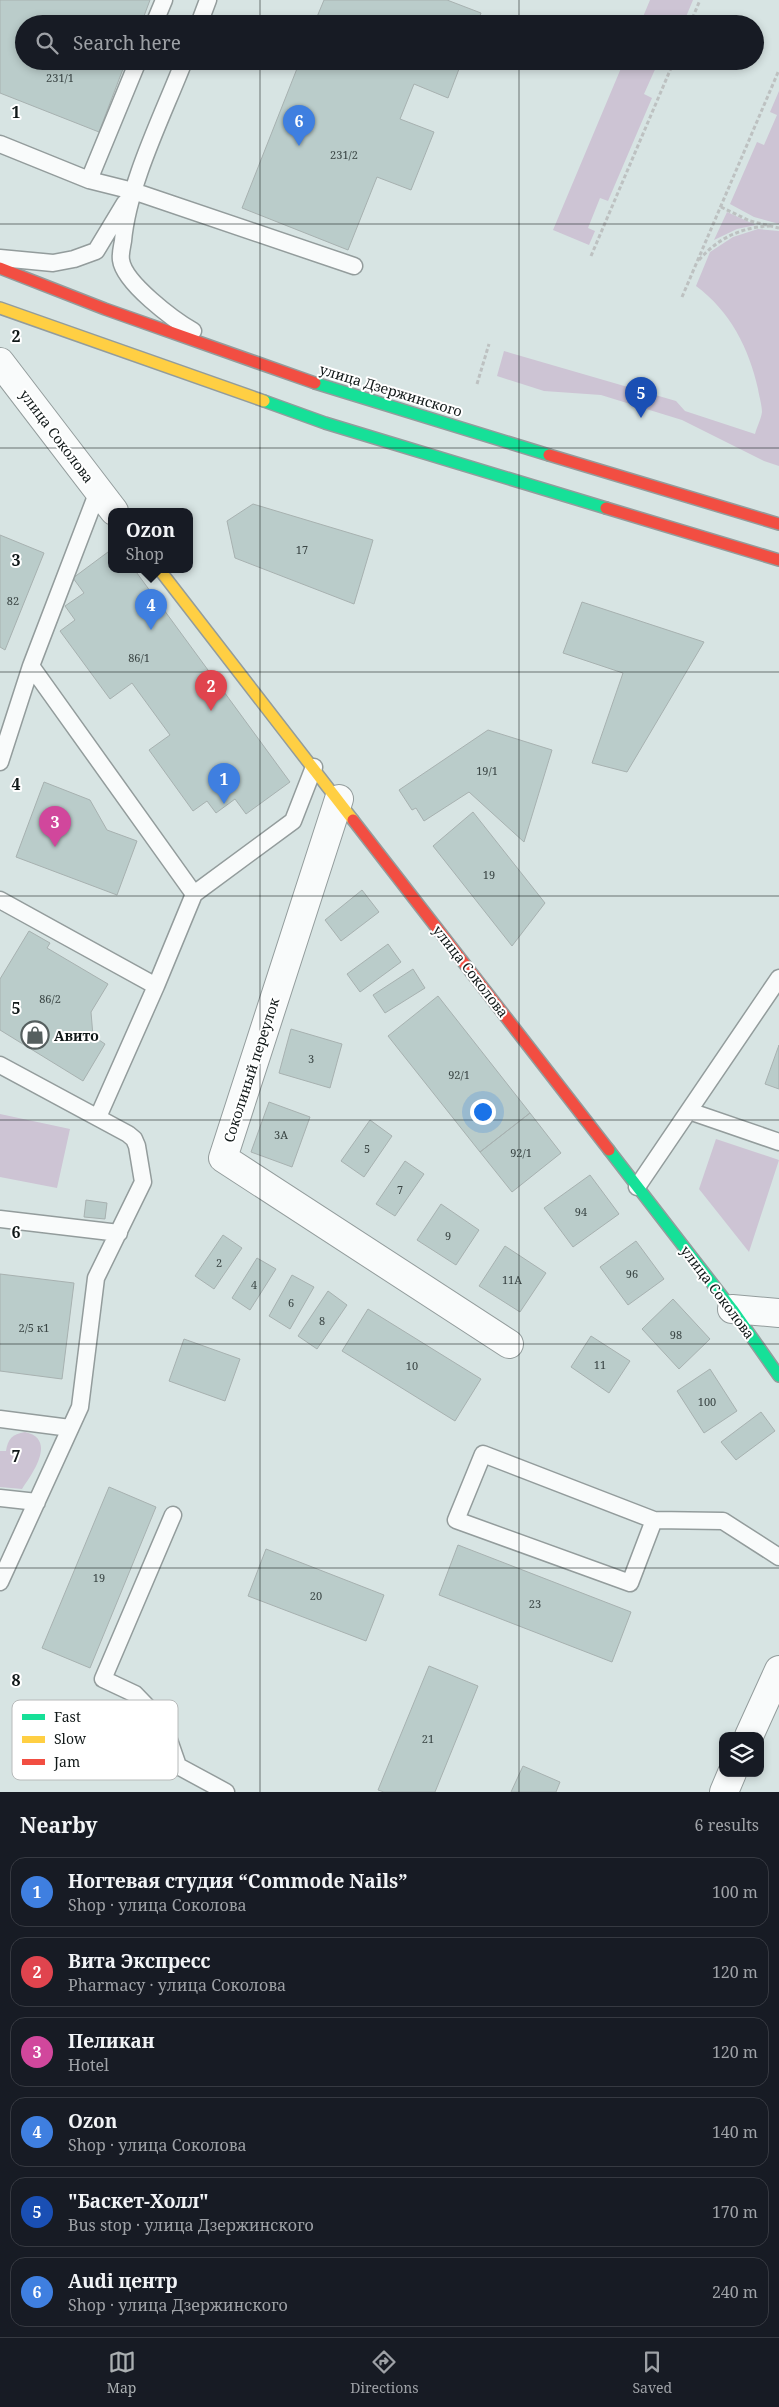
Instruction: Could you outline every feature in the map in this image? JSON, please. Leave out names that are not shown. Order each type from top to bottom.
[{"type":"main road","name":"улица Дзержинского","points":[[0,268],[105,309],[335,390],[779,524]]},
{"type":"main road","points":[[0,308],[325,423],[772,557]]},
{"type":"main road","name":"улица Соколова","points":[[162,573],[732,1309],[779,1376]]},
{"type":"street","name":"улица Соколова","points":[[0,362],[106,501]]},
{"type":"street","name":"Соколиный переулок","points":[[339,800],[223,1158],[509,1344]]},
{"type":"street","points":[[732,1309],[779,1312]]},
{"type":"street","points":[[751,1732],[779,1670]]},
{"type":"street","points":[[724,1792],[730,1777]]},
{"type":"lane","points":[[158,15],[164,0]]},
{"type":"lane","points":[[202,15],[208,0]]},
{"type":"lane","points":[[89,180],[134,70]]},
{"type":"lane","points":[[180,70],[133,191],[124,231],[121,261],[136,284],[160,309],[189,329],[243,358]]},
{"type":"lane","points":[[0,144],[89,180],[133,191],[354,266]]},
{"type":"lane","points":[[0,258],[53,263],[74,259],[96,251],[133,191]]},
{"type":"lane","points":[[0,762],[31,666],[106,501]]},
{"type":"lane","points":[[772,557],[779,572]]},
{"type":"lane","points":[[31,666],[194,894]]},
{"type":"lane","points":[[98,1117],[194,894],[293,821],[314,767]]},
{"type":"lane","points":[[0,900],[156,986]]},
{"type":"lane","points":[[637,1187],[779,978]]},
{"type":"lane","points":[[0,1065],[98,1117],[134,1139],[143,1175],[141,1190],[96,1278],[80,1407],[0,1582]]},
{"type":"lane","points":[[689,1111],[779,1142]]},
{"type":"lane","points":[[0,1218],[119,1234]]},
{"type":"lane","points":[[0,1419],[70,1428]]},
{"type":"lane","points":[[654,1520],[630,1583],[456,1520],[483,1454],[654,1520],[723,1521],[779,1557]]},
{"type":"lane","points":[[0,1498],[37,1502]]},
{"type":"lane","points":[[141,1700],[135,1694],[103,1678],[173,1515]]},
{"type":"lane","points":[[178,1766],[226,1792]]},
{"type":"path","points":[[694,15],[700,0]]},
{"type":"path","points":[[591,256],[670,70]]},
{"type":"path","points":[[682,297],[779,70]]},
{"type":"path","points":[[721,207],[750,221],[779,228]]},
{"type":"path","points":[[697,262],[715,244],[735,233],[752,227],[770,226]]},
{"type":"path","points":[[477,384],[489,344]]},
{"type":"shaded area","points":[[650,0],[693,0],[687,15],[644,15]]},
{"type":"shaded area","points":[[620,70],[655,70],[644,94],[652,98],[608,201],[600,198],[588,228],[595,231],[589,245],[553,230]]},
{"type":"shaded area","points":[[779,91],[779,224],[754,217],[730,204],[757,142],[764,145],[777,115],[770,112]]},
{"type":"shaded area","points":[[727,212],[756,225],[737,229],[714,240]]},
{"type":"shaded area","points":[[758,229],[779,231],[779,466],[764,461],[682,420],[601,395],[544,391],[497,376],[504,351],[676,401],[685,411],[755,434],[762,409],[749,359],[728,319],[719,307],[696,286],[710,252],[733,237]]},
{"type":"shaded area","points":[[0,1114],[70,1129],[57,1188],[0,1177]]},
{"type":"shaded area","points":[[716,1139],[779,1160],[749,1252],[699,1189]]},
{"type":"shaded area","points":[[25,1432],[35,1436],[40,1442],[40,1457],[36,1466],[22,1489],[0,1487],[0,1451],[6,1451],[9,1440],[17,1434]]},
{"type":"building","points":[[0,0],[150,0],[144,15],[15,15],[15,70],[123,70],[99,132],[0,93]]},
{"type":"building","points":[[324,0],[447,0],[481,13],[480,15],[318,15]]},
{"type":"building","points":[[296,70],[459,70],[448,98],[414,84],[400,119],[434,132],[411,190],[377,177],[348,250],[242,208]]},
{"type":"building","points":[[253,504],[373,540],[354,604],[235,558],[227,521]]},
{"type":"building","points":[[0,535],[44,553],[5,650],[0,647]]},
{"type":"building","points":[[108,552],[108,573],[137,573],[290,782],[246,814],[235,799],[216,813],[207,801],[193,811],[149,750],[170,735],[132,683],[110,699],[60,631],[75,620],[65,606],[84,593],[73,578]]},
{"type":"building","points":[[582,602],[704,642],[627,772],[592,763],[623,673],[563,653]]},
{"type":"building","points":[[488,730],[552,750],[524,842],[469,792],[424,821],[416,808],[412,810],[399,790]]},
{"type":"building","points":[[44,782],[90,800],[107,830],[137,841],[117,895],[16,857]]},
{"type":"building","points":[[473,812],[545,903],[512,946],[433,846]]},
{"type":"building","points":[[362,890],[379,912],[341,941],[325,920]]},
{"type":"building","points":[[29,931],[50,943],[47,948],[108,984],[91,1012],[93,1036],[105,1044],[83,1081],[0,1030],[0,979]]},
{"type":"building","points":[[388,944],[401,962],[360,992],[347,974]]},
{"type":"building","points":[[413,969],[425,988],[385,1013],[373,995]]},
{"type":"building","points":[[438,996],[530,1113],[480,1152],[388,1036]]},
{"type":"building","points":[[291,1029],[342,1044],[330,1088],[279,1073]]},
{"type":"building","points":[[779,1045],[779,1089],[765,1084]]},
{"type":"building","points":[[269,1102],[310,1117],[292,1167],[251,1152]]},
{"type":"building","points":[[530,1113],[561,1153],[512,1192],[480,1152]]},
{"type":"building","points":[[370,1120],[392,1136],[364,1177],[341,1161]]},
{"type":"building","points":[[405,1161],[424,1174],[395,1216],[376,1204]]},
{"type":"building","points":[[590,1175],[619,1214],[573,1247],[544,1208]]},
{"type":"building","points":[[86,1200],[107,1203],[105,1219],[84,1217]]},
{"type":"building","points":[[441,1204],[479,1230],[456,1265],[417,1240]]},
{"type":"building","points":[[223,1235],[242,1248],[214,1289],[195,1276]]},
{"type":"building","points":[[636,1241],[664,1279],[628,1305],[600,1267]]},
{"type":"building","points":[[505,1246],[546,1273],[520,1312],[479,1286]]},
{"type":"building","points":[[257,1258],[276,1269],[250,1310],[232,1298]]},
{"type":"building","points":[[0,1274],[74,1283],[62,1379],[0,1371]]},
{"type":"building","points":[[292,1275],[314,1287],[290,1329],[269,1316]]},
{"type":"building","points":[[328,1291],[347,1305],[317,1349],[298,1336]]},
{"type":"building","points":[[673,1299],[710,1339],[679,1369],[642,1329]]},
{"type":"building","points":[[368,1309],[481,1379],[455,1421],[342,1351]]},
{"type":"building","points":[[591,1336],[630,1361],[609,1393],[571,1367]]},
{"type":"building","points":[[184,1339],[240,1359],[225,1401],[169,1381]]},
{"type":"building","points":[[710,1369],[737,1411],[704,1433],[677,1391]]},
{"type":"building","points":[[761,1412],[775,1431],[736,1460],[721,1442]]},
{"type":"building","points":[[109,1487],[156,1507],[90,1668],[42,1648]]},
{"type":"building","points":[[458,1545],[631,1612],[612,1662],[439,1595]]},
{"type":"building","points":[[266,1549],[384,1595],[366,1641],[248,1596]]},
{"type":"building","points":[[429,1666],[478,1686],[435,1792],[384,1792],[378,1790]]},
{"type":"building","points":[[523,1766],[560,1782],[556,1792],[511,1792]]},
{"type":"traffic: fast","points":[[315,383],[549,455]]},
{"type":"traffic: fast","points":[[264,401],[325,423],[606,508]]},
{"type":"traffic: fast","points":[[609,1150],[732,1309],[779,1376]]},
{"type":"traffic: slow","points":[[0,308],[264,401]]},
{"type":"traffic: slow","points":[[162,573],[353,820]]},
{"type":"traffic: jam","points":[[0,268],[105,309],[315,383]]},
{"type":"traffic: jam","points":[[549,455],[779,524]]},
{"type":"traffic: jam","points":[[606,508],[779,560]]},
{"type":"traffic: jam","points":[[353,820],[609,1150]]},
{"type":"place","name":"Audi центр","points":[[299,146]]},
{"type":"place","name":"\"Баскет-Холл\"","points":[[641,418]]},
{"type":"place","name":"Ozon","points":[[151,630]]},
{"type":"place","name":"Вита Экспресс","points":[[211,711]]},
{"type":"place","name":"Ногтевая студия “Commode Nails”","points":[[224,804]]},
{"type":"place","name":"Пеликан","points":[[55,847]]},
{"type":"place","name":"Авито","points":[[35,1035]]}]
